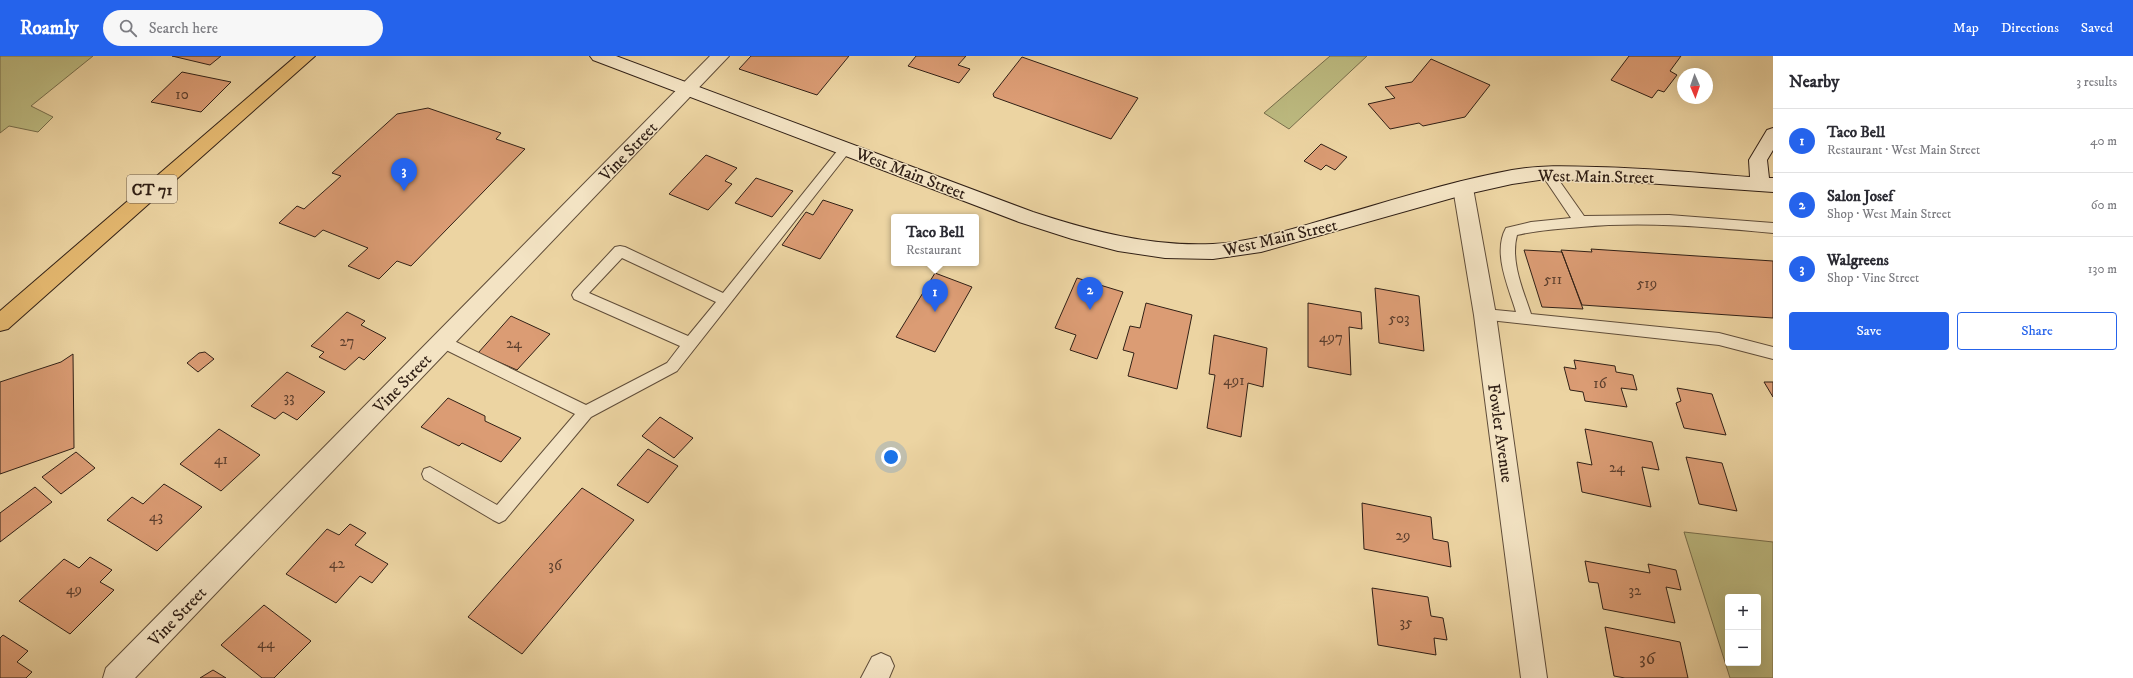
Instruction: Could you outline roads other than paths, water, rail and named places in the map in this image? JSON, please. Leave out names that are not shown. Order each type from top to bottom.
[{"type":"main road","name":"CT 71","points":[[0,323],[306,56]]},
{"type":"street","name":"West Main Street","points":[[599,56],[689,88],[1001,208],[1077,234],[1123,245],[1171,252],[1233,251],[1261,245],[1463,188],[1512,177],[1546,172],[1617,174],[1766,185]]},
{"type":"street","name":"Vine Street","points":[[116,678],[720,56]]},
{"type":"street","points":[[1766,185],[1758,160],[1773,134]]},
{"type":"street","name":"Fowler Avenue","points":[[1463,188],[1484,315],[1534,678]]},
{"type":"lane","points":[[430,474],[500,515],[586,412],[672,367],[846,148]]},
{"type":"lane","points":[[1546,172],[1581,222]]},
{"type":"lane","points":[[1525,319],[1510,265],[1508,238],[1511,232],[1523,228],[1581,222],[1657,219],[1773,228]]},
{"type":"lane","points":[[691,344],[579,295],[620,251],[725,300]]},
{"type":"lane","points":[[1484,315],[1719,339],[1773,353]]},
{"type":"lane","points":[[443,342],[586,412]]},
{"type":"place","name":"Walgreens","points":[[404,191]]},
{"type":"place","name":"Salon Josef","points":[[1090,310]]},
{"type":"place","name":"Taco Bell","points":[[935,312]]}]
